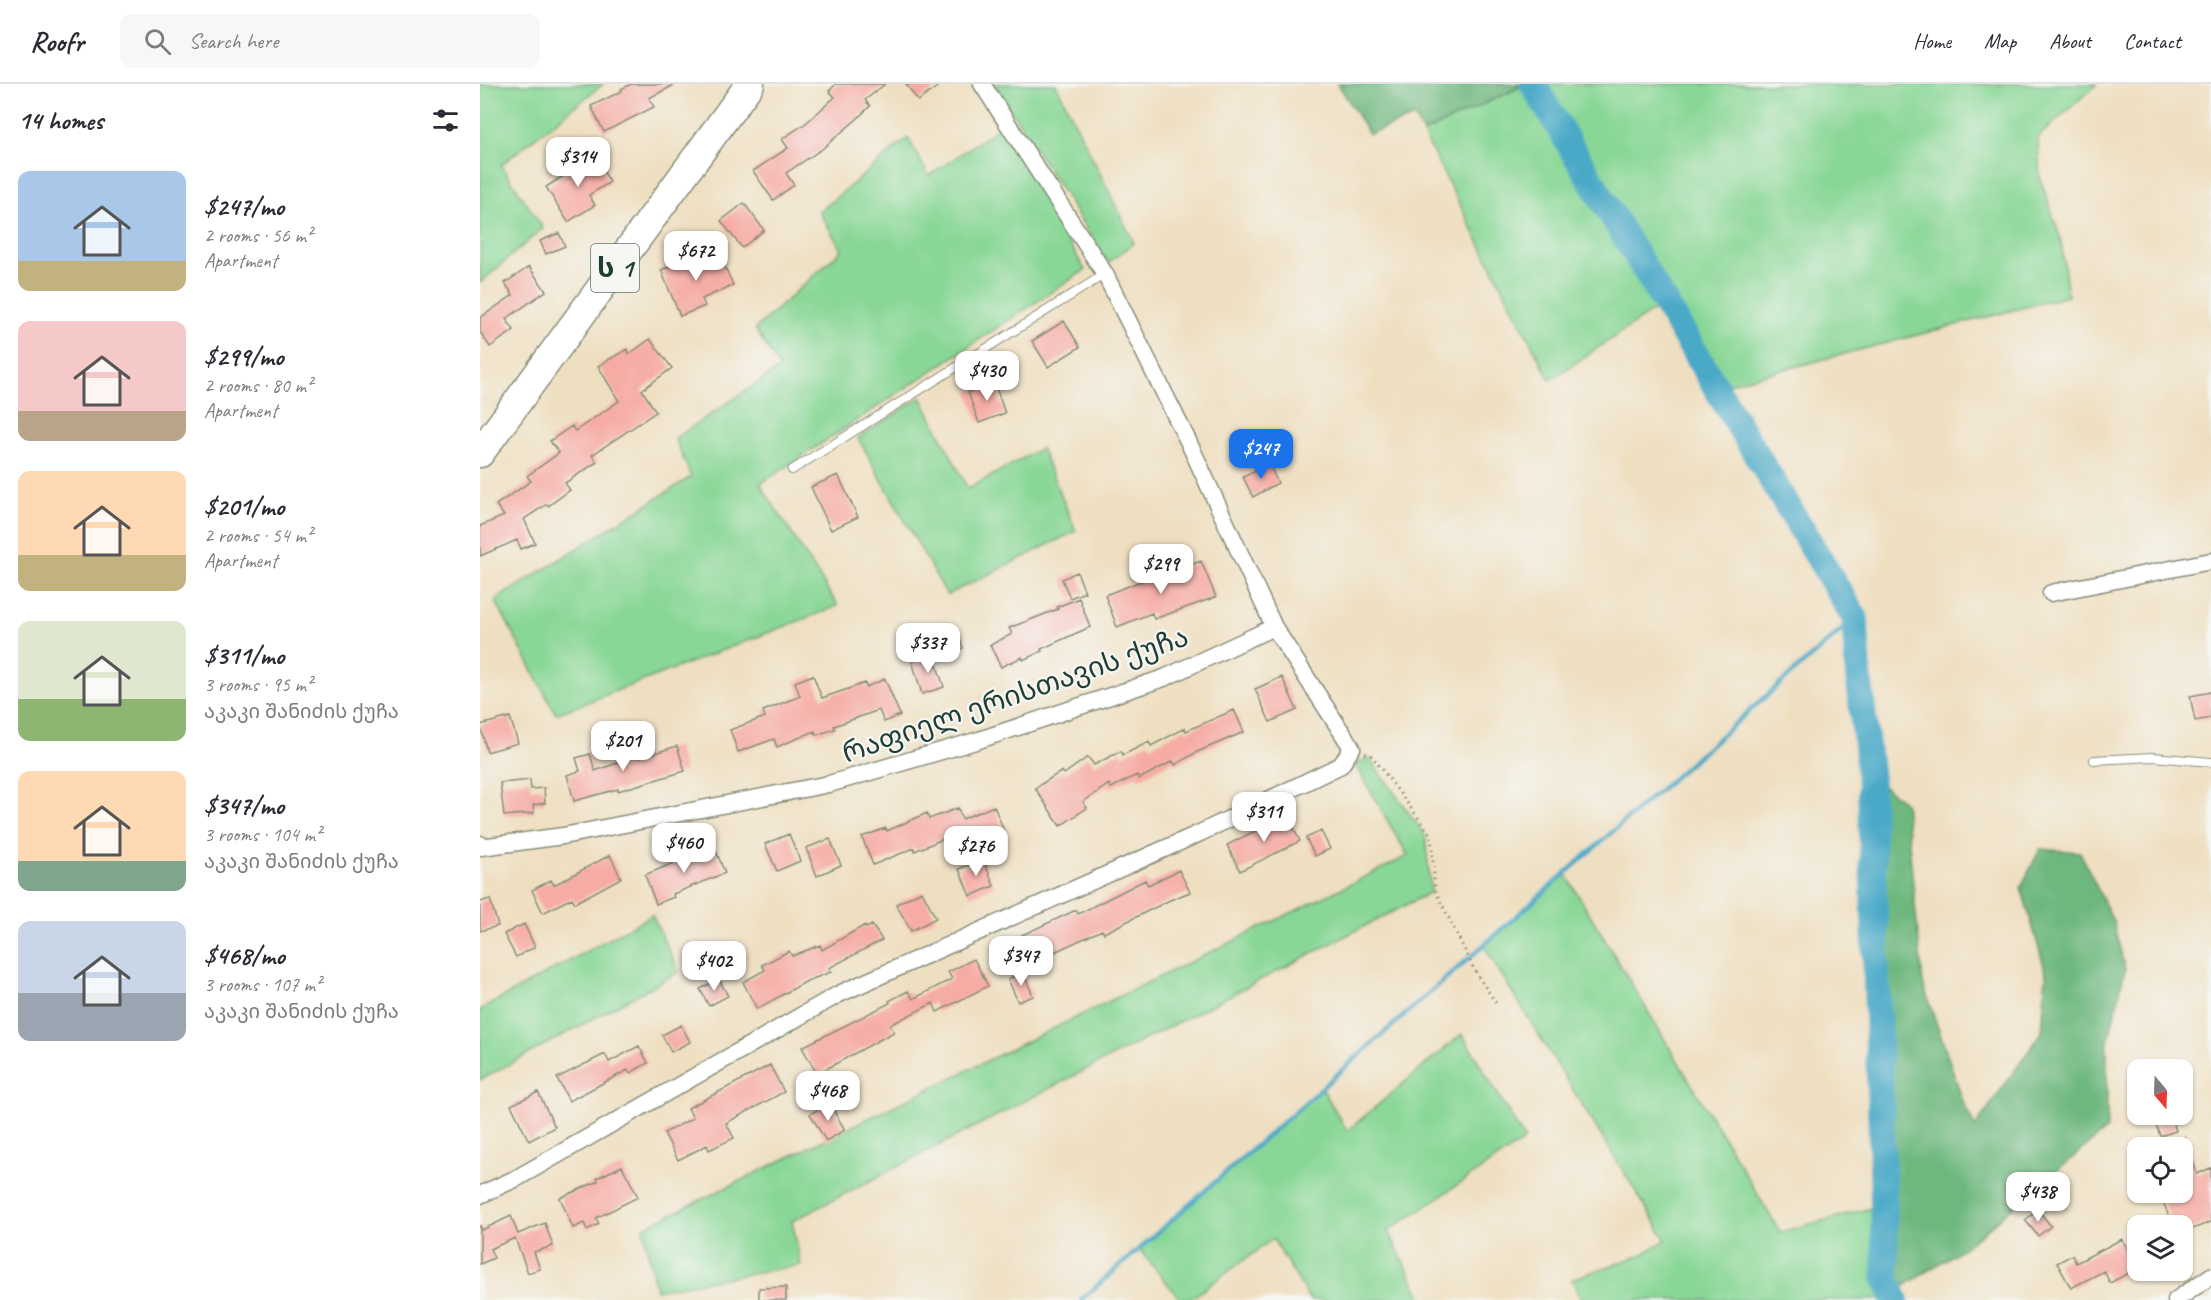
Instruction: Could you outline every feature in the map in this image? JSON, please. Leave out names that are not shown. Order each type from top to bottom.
[{"type":"highway","name":"ს 1","points":[[480,453],[750,84]]},
{"type":"street","points":[[480,1195],[517,1178],[839,994],[1200,833],[1341,765],[1352,748],[1274,627],[1189,443],[1105,274],[982,84]]},
{"type":"street","points":[[2051,593],[2211,561]]},
{"type":"street","name":"რაფიელ ერისთავის ქუჩა","points":[[480,844],[481,847],[563,836],[829,784],[979,740],[1164,678],[1274,627]]},
{"type":"street","points":[[2176,1300],[2211,1276]]},
{"type":"lane","points":[[792,470],[1105,274]]},
{"type":"lane","points":[[2094,760],[2153,757],[2211,762]]},
{"type":"path","points":[[1352,748],[1372,756],[1431,835],[1435,890],[1472,965],[1496,1003]]},
{"type":"green space","points":[[480,84],[603,84],[501,165],[543,228],[480,283]]},
{"type":"green space","points":[[994,84],[1056,84],[1134,243],[1108,263]]},
{"type":"green space","points":[[1338,84],[1526,84],[1423,133],[1414,117],[1369,134]]},
{"type":"green space","points":[[1526,84],[2097,84],[2038,137],[2040,178],[2061,240],[2068,296],[1716,387],[1665,303],[1550,380],[1423,133]]},
{"type":"green space","points":[[1001,126],[1085,270],[760,484],[838,606],[556,714],[495,600],[691,477],[675,438],[780,368],[755,329],[842,250],[819,212],[908,138],[929,176]]},
{"type":"green space","points":[[921,397],[968,489],[1041,448],[1076,531],[947,595],[858,438]]},
{"type":"green space","points":[[1369,758],[1425,835],[1431,892],[792,1221],[801,1265],[656,1290],[643,1228],[1408,856],[1355,764]]},
{"type":"green space","points":[[1870,776],[1905,803],[1923,984],[1963,1101],[1975,1127],[2042,1032],[2046,973],[2021,887],[2040,849],[2080,852],[2113,921],[2125,970],[2107,1046],[2107,1129],[1965,1247],[1892,1294],[1886,1278],[1885,1260]]},
{"type":"green space","points":[[1565,873],[1780,1232],[1883,1205],[1886,1278],[1892,1294],[1886,1300],[1581,1300],[1572,1279],[1641,1255],[1666,1240],[1483,945]]},
{"type":"green space","points":[[652,915],[679,972],[480,1080],[480,1010]]},
{"type":"green space","points":[[1462,1034],[1525,1140],[1388,1231],[1423,1300],[1310,1300],[1273,1239],[1189,1300],[1181,1300],[1139,1249],[1322,1088],[1347,1131]]},
{"type":"building","points":[[631,84],[676,84],[649,98],[654,107],[604,132],[591,106]]},
{"type":"building","points":[[836,84],[885,84],[865,100],[870,106],[857,119],[822,149],[786,173],[794,185],[773,200],[753,171],[788,148],[782,139],[806,123],[835,97],[829,91]]},
{"type":"building","points":[[906,84],[941,84],[918,101]]},
{"type":"building","points":[[592,153],[610,182],[589,195],[595,205],[568,222],[546,187],[573,170],[571,167]]},
{"type":"building","points":[[744,203],[764,230],[742,248],[721,221]]},
{"type":"building","points":[[559,233],[565,246],[546,254],[540,241]]},
{"type":"building","points":[[719,253],[733,285],[702,299],[705,306],[680,316],[661,270],[687,260],[689,266]]},
{"type":"building","points":[[529,267],[546,291],[506,319],[514,330],[490,347],[480,332],[480,318],[513,295],[505,283]]},
{"type":"building","points":[[1064,321],[1080,347],[1048,367],[1032,341]]},
{"type":"building","points":[[650,339],[672,368],[642,390],[656,412],[592,455],[597,462],[565,483],[570,490],[548,506],[547,504],[524,519],[535,543],[521,549],[517,540],[480,556],[480,526],[504,516],[496,505],[531,481],[527,476],[559,453],[550,441],[572,426],[575,431],[619,401],[598,366],[627,349],[629,354]]},
{"type":"building","points":[[994,382],[1005,413],[979,423],[968,392]]},
{"type":"building","points":[[1269,464],[1278,483],[1253,497],[1243,477]]},
{"type":"building","points":[[838,475],[858,517],[831,530],[811,487]]},
{"type":"building","points":[[1201,561],[1216,597],[1154,619],[1152,613],[1117,627],[1105,595],[1157,575],[1159,578]]},
{"type":"building","points":[[1077,572],[1085,592],[1070,598],[1062,579]]},
{"type":"building","points":[[1079,598],[1090,627],[1041,649],[1042,651],[1023,660],[1022,657],[1001,667],[990,645],[1012,634],[1009,628],[1058,609],[1057,607]]},
{"type":"building","points":[[958,633],[963,648],[949,653],[944,638]]},
{"type":"building","points":[[933,654],[944,687],[922,694],[912,661]]},
{"type":"building","points":[[813,675],[822,698],[865,683],[866,687],[885,679],[900,715],[884,722],[879,710],[834,726],[835,729],[816,735],[815,731],[777,747],[774,739],[738,752],[730,730],[765,717],[763,711],[800,696],[795,682]]},
{"type":"building","points":[[1282,677],[1297,710],[1270,722],[1255,689]]},
{"type":"building","points":[[2211,692],[2211,718],[2195,721],[2190,696]]},
{"type":"building","points":[[1234,710],[1244,732],[1197,752],[1175,765],[1173,761],[1139,779],[1137,775],[1111,788],[1109,784],[1083,802],[1087,808],[1060,826],[1035,788],[1062,771],[1064,774],[1088,757],[1094,765],[1121,751],[1123,755],[1149,742],[1151,746],[1185,728],[1186,731]]},
{"type":"building","points":[[510,717],[518,743],[487,752],[480,725]]},
{"type":"building","points":[[628,744],[633,758],[677,746],[685,771],[618,791],[618,789],[574,801],[567,775],[580,771],[576,758],[590,754],[595,771],[620,762],[616,748]]},
{"type":"building","points":[[530,780],[531,789],[544,788],[545,803],[533,805],[534,813],[504,816],[500,783]]},
{"type":"building","points":[[994,806],[1005,833],[982,843],[977,831],[945,845],[943,839],[915,851],[914,848],[873,865],[862,837],[886,828],[887,831],[927,813],[929,819],[958,808],[962,819]]},
{"type":"building","points":[[1287,815],[1300,841],[1240,871],[1227,845]]},
{"type":"building","points":[[1321,831],[1330,849],[1315,856],[1306,838]]},
{"type":"building","points":[[789,834],[800,861],[777,871],[765,844]]},
{"type":"building","points":[[830,839],[841,865],[817,876],[806,848]]},
{"type":"building","points":[[714,846],[725,873],[673,894],[674,897],[656,904],[645,875]]},
{"type":"building","points":[[610,855],[621,878],[575,903],[572,898],[543,913],[532,890],[551,880],[554,885]]},
{"type":"building","points":[[983,859],[994,886],[970,896],[959,869]]},
{"type":"building","points":[[1179,870],[1190,892],[1104,933],[1102,930],[1035,961],[1022,935],[1076,910],[1078,914],[1145,880],[1148,885]]},
{"type":"building","points":[[922,891],[936,918],[911,931],[896,904]]},
{"type":"building","points":[[490,899],[498,926],[480,931],[480,902]]},
{"type":"building","points":[[524,924],[535,947],[516,957],[504,934]]},
{"type":"building","points":[[865,925],[866,928],[872,925],[882,940],[829,968],[831,972],[807,981],[757,1009],[743,982],[765,970],[762,965],[789,951],[792,956],[820,945],[822,950]]},
{"type":"building","points":[[974,959],[988,986],[937,1012],[933,1003],[890,1025],[894,1032],[817,1074],[802,1047],[890,1003],[889,1001],[908,991],[913,999],[952,979],[948,972]]},
{"type":"building","points":[[1023,972],[1033,996],[1018,1002],[1008,979]]},
{"type":"building","points":[[719,979],[728,996],[709,1006],[700,989]]},
{"type":"building","points":[[681,1025],[690,1042],[671,1052],[662,1035]]},
{"type":"building","points":[[639,1046],[648,1063],[630,1073],[628,1070],[569,1101],[557,1078],[605,1054],[609,1062]]},
{"type":"building","points":[[770,1065],[784,1092],[726,1123],[734,1138],[709,1150],[707,1145],[678,1160],[664,1133],[693,1118],[688,1108]]},
{"type":"building","points":[[538,1092],[555,1127],[529,1141],[511,1105]]},
{"type":"building","points":[[829,1103],[845,1130],[826,1141],[810,1114]]},
{"type":"building","points":[[2156,1125],[2174,1125],[2176,1131],[2160,1136]]},
{"type":"building","points":[[2193,1162],[2197,1174],[2211,1168],[2211,1222],[2193,1229],[2193,1215],[2168,1215],[2164,1203],[2193,1203]]},
{"type":"building","points":[[622,1166],[638,1197],[596,1218],[599,1224],[587,1230],[584,1223],[573,1228],[560,1198],[598,1181],[597,1178]]},
{"type":"building","points":[[2038,1210],[2051,1226],[2038,1236],[2025,1220]]},
{"type":"building","points":[[511,1216],[518,1234],[545,1223],[553,1246],[534,1252],[540,1269],[528,1273],[515,1238],[490,1249],[494,1258],[480,1264],[480,1225],[482,1230]]},
{"type":"building","points":[[2122,1239],[2127,1248],[2127,1274],[2110,1283],[2104,1271],[2071,1288],[2057,1263],[2072,1255],[2076,1263]]},
{"type":"building","points":[[786,1287],[786,1300],[759,1300],[759,1288]]},
{"type":"waterway","points":[[1533,84],[1855,618],[1858,670],[1870,776],[1886,1278],[1895,1300]]},
{"type":"waterway","points":[[1081,1300],[1855,618]]}]
